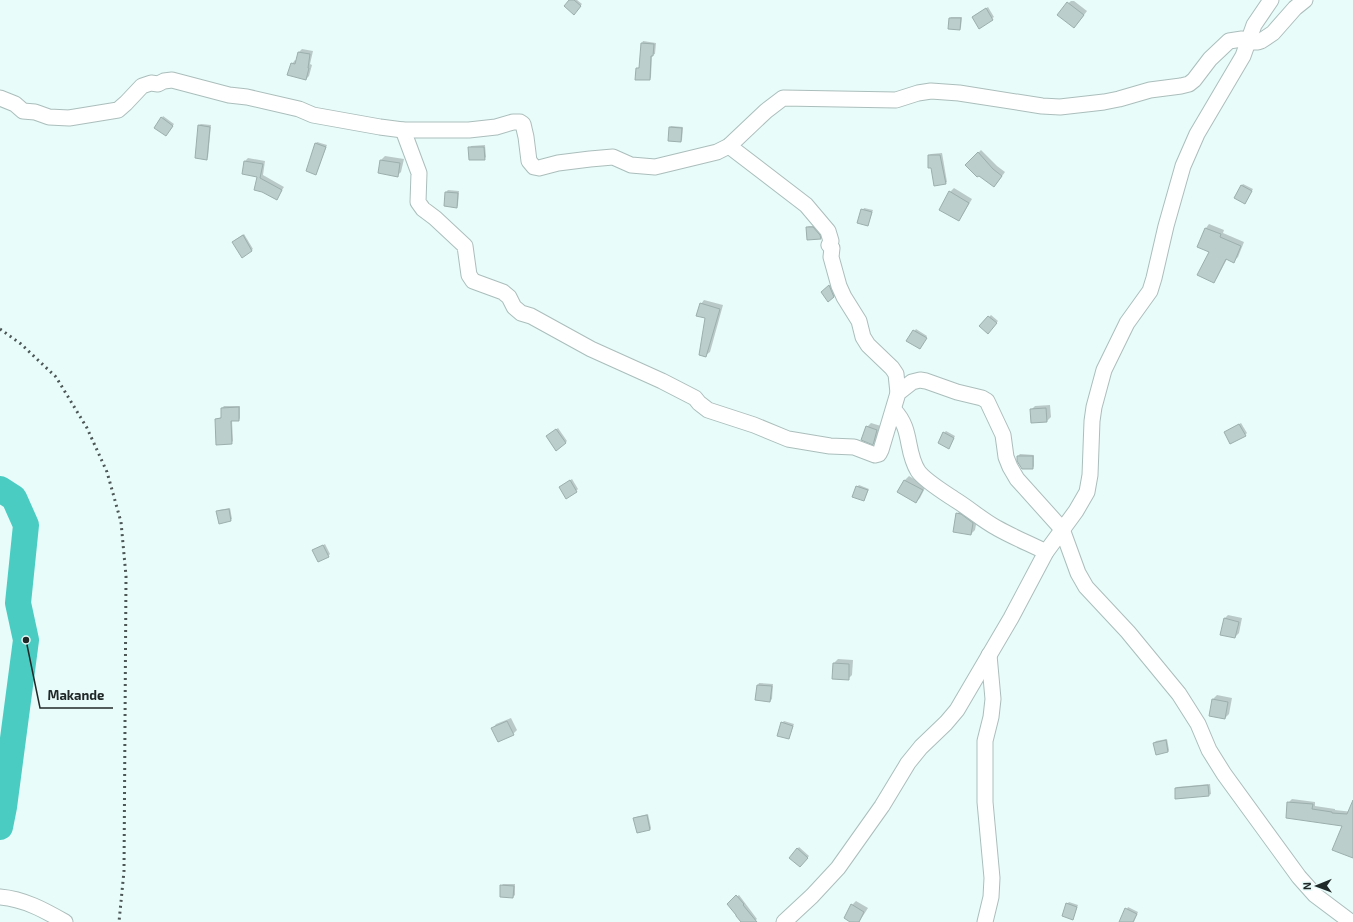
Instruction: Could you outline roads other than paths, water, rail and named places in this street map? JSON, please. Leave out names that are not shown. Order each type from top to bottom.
[{"type":"street","points":[[784,922],[812,896],[838,868],[882,806],[908,763],[921,747],[957,710],[1011,618],[1046,552],[1076,511],[1087,492],[1090,475],[1092,421],[1094,407],[1104,370],[1127,322],[1150,291],[1166,226],[1184,166],[1197,134],[1243,56],[1254,25],[1271,0]]},
{"type":"street","points":[[0,98],[15,104],[23,111],[35,112],[49,117],[69,118],[118,110],[142,86],[172,80],[229,95],[247,96],[321,116],[403,130],[469,130],[496,128],[513,122],[520,122],[523,124],[525,130],[529,161],[531,165],[539,168],[558,163],[613,158],[639,167],[655,168],[717,152],[729,146],[766,111],[783,98],[896,100],[918,93],[931,91],[960,93],[1042,106],[1060,107],[1104,102],[1150,90],[1189,84],[1194,80],[1210,59],[1229,41],[1237,39],[1258,42],[1267,37],[1295,8],[1305,0]]},
{"type":"street","points":[[403,130],[418,173],[418,198],[420,206],[448,229],[465,246],[468,275],[470,279],[503,292],[514,307],[521,313],[531,316],[591,349],[662,381],[695,398],[708,410],[754,425],[788,439],[830,446],[854,447],[875,455],[879,454],[894,410],[898,393],[896,374],[892,368],[868,345],[863,337],[859,321],[839,286],[831,257],[832,248],[829,245],[831,241],[828,231],[806,206],[729,146]]},
{"type":"street","points":[[898,393],[912,382],[920,380],[956,392],[982,398],[987,401],[1003,435],[1006,458],[1010,467],[1017,479],[1062,529],[1078,573],[1086,587],[1128,632],[1179,694],[1198,724],[1210,750],[1224,774],[1299,877],[1311,891],[1351,922]]},
{"type":"street","points":[[894,410],[906,427],[910,452],[921,475],[997,528],[1046,552]]},
{"type":"street","points":[[985,922],[991,897],[992,878],[985,802],[985,741],[991,717],[993,699],[989,655]]},
{"type":"street","points":[[0,897],[12,898],[26,902],[65,922]]},
{"type":"waterway","points":[[0,489],[14,498],[26,525],[18,603],[26,640],[4,807],[0,827]]},
{"type":"railway","points":[[0,329],[21,344],[56,377],[87,428],[107,472],[121,522],[126,576],[124,871],[119,922]]},
{"type":"place","name":"Makande","points":[[26,640]]}]
